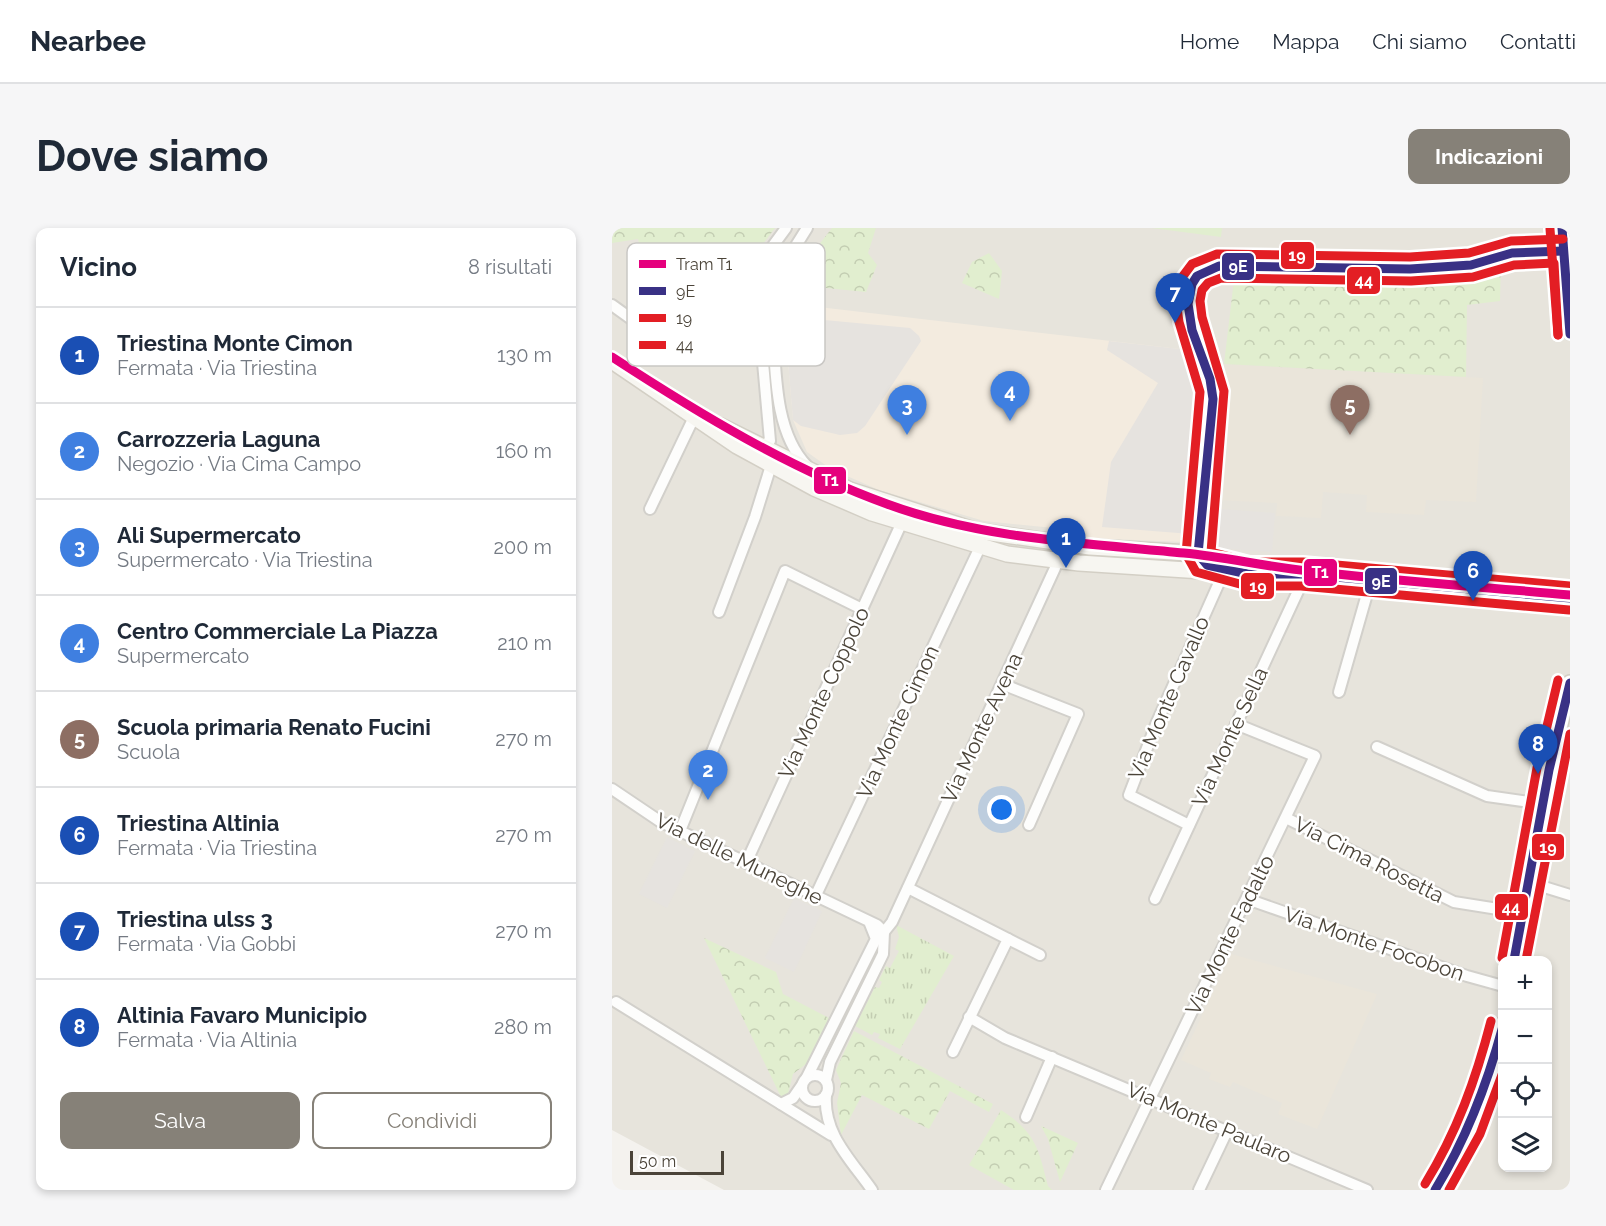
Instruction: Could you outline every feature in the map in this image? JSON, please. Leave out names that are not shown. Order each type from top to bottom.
[{"type":"street","points":[[775,243],[786,228]]},
{"type":"street","points":[[798,243],[807,228]]},
{"type":"street","points":[[1248,574],[1207,565],[1198,554],[1213,405],[1210,378],[1197,349],[1188,300],[1194,278],[1203,270],[1220,266],[1410,269],[1471,265],[1564,238],[1570,334]]},
{"type":"street","points":[[612,305],[627,316]]},
{"type":"street","points":[[612,361],[695,415],[813,472],[874,499],[977,531],[1082,546],[1198,554],[1302,574]]},
{"type":"street","points":[[719,612],[769,451],[763,366]]},
{"type":"street","points":[[769,451],[783,444],[777,366]]},
{"type":"street","points":[[695,415],[718,434],[769,451],[838,500],[980,547],[1015,556],[1248,574],[1302,574],[1570,598]]},
{"type":"street","points":[[650,509],[695,415]]},
{"type":"street","points":[[783,428],[791,448],[813,472]]},
{"type":"street","name":"Via Monte Coppolo","points":[[746,863],[902,522]]},
{"type":"street","name":"Via Monte Cimon","points":[[815,897],[980,547]]},
{"type":"street","points":[[1136,566],[1185,563],[1198,554]]},
{"type":"street","name":"Via Monte Avena","points":[[884,932],[892,922],[908,888],[1055,568]]},
{"type":"street","points":[[680,831],[785,571],[862,609]]},
{"type":"street","name":"Via Monte Cavallo","points":[[1189,825],[1128,795],[1157,722],[1218,585],[1219,572]]},
{"type":"street","name":"Via Monte Sella","points":[[1155,899],[1299,589],[1302,574]]},
{"type":"street","points":[[1340,692],[1371,580]]},
{"type":"street","points":[[1515,956],[1543,804],[1570,683]]},
{"type":"street","points":[[1002,684],[1078,714],[1029,825]]},
{"type":"street","name":"Via Monte Fadalto","points":[[1107,1190],[1315,756],[1236,724]]},
{"type":"street","points":[[1377,747],[1487,796],[1543,804]]},
{"type":"street","name":"Via delle Muneghe","points":[[612,789],[647,813],[680,831],[884,932]]},
{"type":"street","name":"Via Cima Rosetta","points":[[1286,818],[1454,902],[1523,913]]},
{"type":"street","points":[[1528,882],[1570,895]]},
{"type":"street","points":[[908,888],[1040,955]]},
{"type":"street","name":"Via Monte Focobon","points":[[1246,899],[1498,984]]},
{"type":"street","points":[[780,1104],[794,1098],[804,1081],[876,939],[870,924]]},
{"type":"street","points":[[831,1135],[825,1105],[828,1085],[826,1080],[830,1062],[883,954],[884,932]]},
{"type":"street","points":[[953,1052],[1008,939]]},
{"type":"street","points":[[616,1002],[831,1135],[872,1190]]},
{"type":"street","points":[[969,1017],[1005,1038],[1052,1057],[1026,1117]]},
{"type":"street","points":[[1435,1190],[1458,1156],[1474,1121],[1498,1041]]},
{"type":"street","name":"Via Monte Paularo","points":[[1052,1057],[1367,1190]]},
{"type":"street","points":[[804,1081],[817,1075],[826,1080]]},
{"type":"street","points":[[804,1081],[804,1095],[812,1101]]},
{"type":"street","points":[[780,1104],[795,1106],[826,1095]]},
{"type":"street","points":[[1199,1190],[1227,1131]]},
{"type":"shaded area","points":[[612,228],[1570,228],[1570,1190],[724,1190],[612,1130]]},
{"type":"shaded area","points":[[825,308],[1180,349],[1197,383],[1201,403],[1191,539],[1184,542],[1085,538],[1084,531],[984,521],[879,490],[831,469],[807,452],[793,420],[788,366],[825,366]]},
{"type":"shaded area","points":[[825,320],[910,328],[919,336],[921,341],[865,426],[857,433],[840,435],[801,426],[793,420],[788,366],[825,366]]},
{"type":"shaded area","points":[[1109,341],[1180,349],[1197,383],[1201,403],[1191,534],[1102,527],[1111,462],[1158,383],[1107,350]]},
{"type":"shaded area","points":[[1224,364],[1483,378],[1476,502],[1426,500],[1424,515],[1366,512],[1367,495],[1323,492],[1321,518],[1276,516],[1277,503],[1216,500]]},
{"type":"shaded area","points":[[1220,509],[1275,513],[1272,552],[1216,548]]},
{"type":"shaded area","points":[[667,837],[695,851],[667,908],[639,894]]},
{"type":"shaded area","points":[[794,898],[822,911],[794,972],[765,958]]},
{"type":"shaded area","points":[[1231,954],[1377,994],[1317,1129],[1278,1114],[1282,1103],[1233,1082],[1230,1087],[1209,1079],[1211,1073],[1181,1060]]},
{"type":"green space","points":[[612,228],[775,228],[764,243],[639,243],[638,239],[612,243]]},
{"type":"green space","points":[[832,228],[876,228],[868,253],[877,265],[866,292],[825,288],[825,243],[820,243]]},
{"type":"green space","points":[[1152,228],[1222,228],[1221,237]]},
{"type":"green space","points":[[989,253],[1002,271],[999,299],[962,283],[972,262]]},
{"type":"green space","points":[[1501,261],[1500,301],[1467,305],[1466,377],[1224,364],[1235,271],[1475,271]]},
{"type":"green space","points":[[896,925],[954,956],[900,1049],[878,1038],[880,1034],[874,1032],[872,1035],[855,1026],[875,987],[879,988],[882,982],[879,980],[886,966],[890,968],[899,951],[895,949],[899,937]]},
{"type":"green space","points":[[704,938],[776,972],[783,994],[829,1018],[806,1064],[793,1074],[788,1094],[781,1097]]},
{"type":"green space","points":[[854,1031],[993,1104],[989,1112],[950,1091],[929,1129],[862,1095],[841,1135],[837,1103],[841,1083],[836,1070]]},
{"type":"green space","points":[[1001,1110],[1029,1134],[1038,1151],[1048,1186],[1052,1190],[1014,1190],[969,1165]]},
{"type":"green space","points":[[1041,1126],[1078,1143],[1060,1182],[1048,1139]]},
{"type":"tram line","name":"T1","points":[[612,357],[711,419],[815,474],[887,504],[959,525],[1034,538],[1200,555],[1293,569],[1570,595]]},
{"type":"transit line","name":"9E","points":[[1562,228],[1570,334]]},
{"type":"transit line","name":"19","points":[[1550,229],[1558,335]]},
{"type":"transit line","name":"19","points":[[1563,239],[1511,241],[1469,253],[1410,257],[1217,254],[1192,264],[1180,280],[1176,300],[1179,322],[1200,392],[1186,554],[1196,572],[1247,586],[1301,586],[1569,610]]},
{"type":"transit line","name":"9E","points":[[1198,554],[1213,399],[1210,379],[1192,330],[1188,304],[1192,284],[1197,276],[1219,266],[1410,269],[1471,265],[1512,253],[1563,251]]},
{"type":"transit line","name":"44","points":[[1558,335],[1554,263],[1514,265],[1473,277],[1411,281],[1221,278],[1208,283],[1202,290],[1200,301],[1202,317],[1224,391],[1211,552],[1250,562],[1303,562],[1570,586]]},
{"type":"transit line","name":"9E","points":[[1198,554],[1207,565],[1248,574],[1302,574],[1570,598]]},
{"type":"transit line","name":"44","points":[[1502,956],[1537,768],[1558,680]]},
{"type":"transit line","name":"9E","points":[[1515,956],[1549,770],[1570,683]]},
{"type":"transit line","name":"19","points":[[1527,956],[1570,734]]},
{"type":"transit line","name":"44","points":[[1425,1184],[1456,1125],[1479,1064],[1491,1021]]},
{"type":"transit line","name":"9E","points":[[1435,1190],[1457,1151],[1475,1111],[1498,1043]]},
{"type":"transit line","name":"19","points":[[1449,1190],[1480,1134],[1498,1085]]},
{"type":"place","name":"Triestina ulss 3","points":[[1175,323]]},
{"type":"place","name":"Centro Commerciale La Piazza","points":[[1010,421]]},
{"type":"place","name":"Ali Supermercato","points":[[907,435]]},
{"type":"place","name":"Scuola primaria Renato Fucini","points":[[1350,435]]},
{"type":"place","name":"Triestina Monte Cimon","points":[[1066,568]]},
{"type":"place","name":"Triestina Altinia","points":[[1473,601]]},
{"type":"place","name":"Altinia Favaro Municipio","points":[[1538,774]]},
{"type":"place","name":"Carrozzeria Laguna","points":[[708,800]]}]
